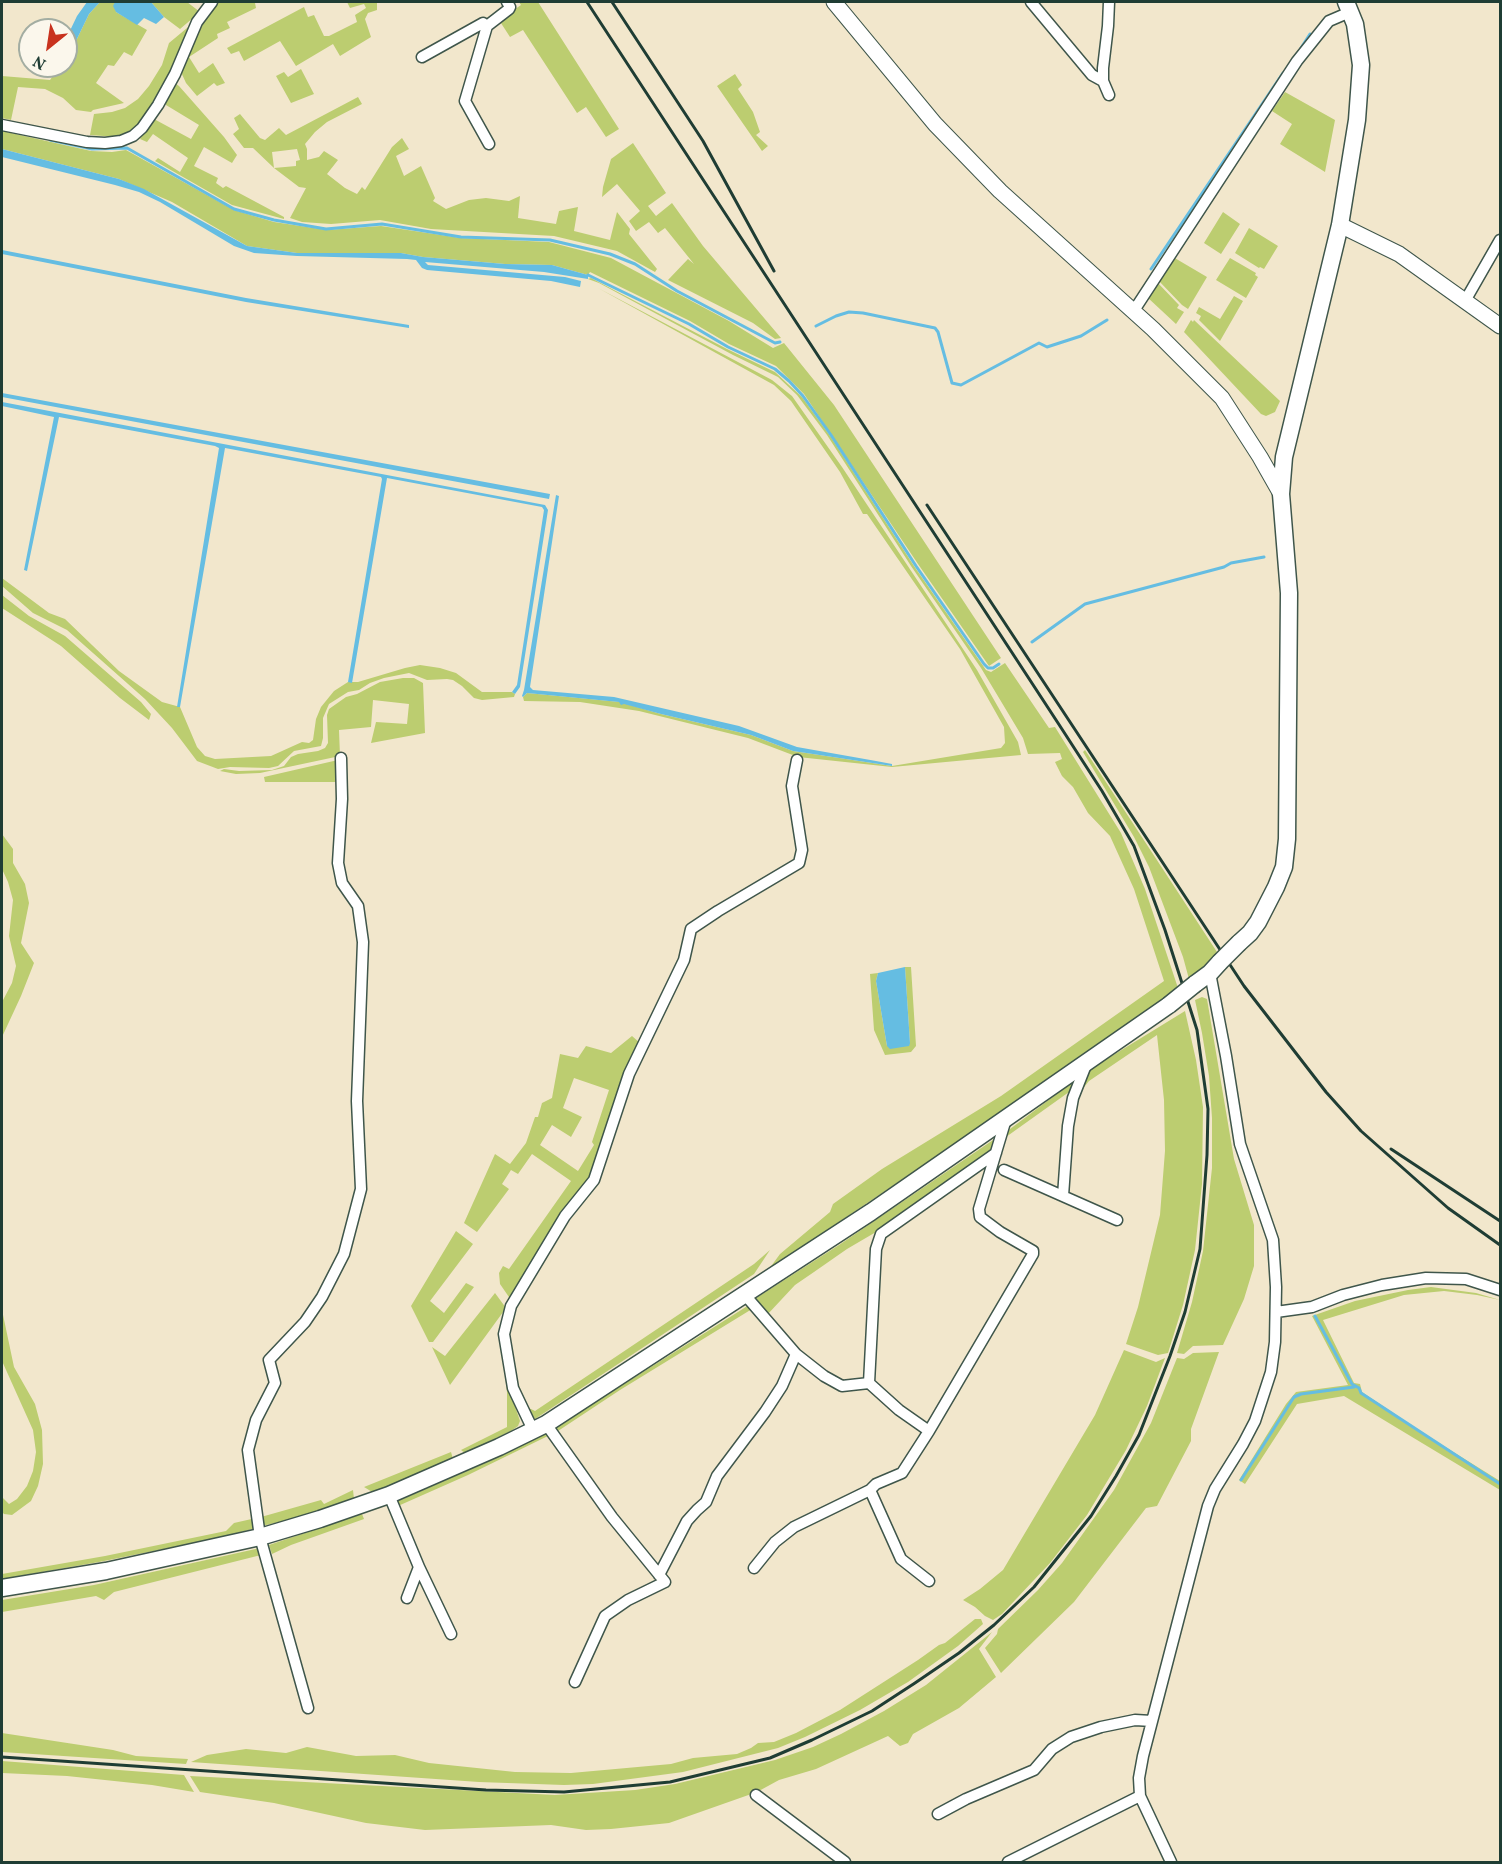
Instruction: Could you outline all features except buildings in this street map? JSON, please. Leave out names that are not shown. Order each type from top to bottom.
[{"type":"main road","points":[[834,2],[951,142],[1000,191],[1153,329],[1222,398],[1281,494]]},
{"type":"main road","points":[[2,1588],[106,1571],[260,1537],[320,1519],[389,1494],[540,1427],[745,1295],[1006,1119],[1169,1005],[1215,968],[1250,933],[1258,922],[1284,867],[1287,839],[1289,593],[1281,494],[1284,458],[1340,225],[1361,86],[1360,45],[1351,6]]},
{"type":"main road","points":[[1340,225],[1399,254],[1500,326]]},
{"type":"street","points":[[2,125],[87,142],[121,141],[133,136],[142,128],[158,105],[175,74],[197,22],[212,2]]},
{"type":"street","points":[[489,144],[465,101],[487,26],[509,9],[507,2]]},
{"type":"street","points":[[1031,2],[1092,75],[1103,81]]},
{"type":"street","points":[[1108,95],[1103,81],[1109,2]]},
{"type":"street","points":[[1133,312],[1297,61],[1329,21],[1351,6]]},
{"type":"street","points":[[422,57],[483,23],[487,26]]},
{"type":"street","points":[[1465,301],[1500,240]]},
{"type":"street","points":[[308,1708],[260,1537],[248,1450],[256,1420],[275,1383],[269,1360],[305,1322],[322,1297],[344,1254],[361,1189],[357,1101],[363,942],[358,906],[342,883],[338,863],[342,799],[340,758]]},
{"type":"street","points":[[575,1682],[605,1616],[628,1600],[665,1582],[540,1427],[513,1388],[504,1334],[511,1306],[565,1216],[594,1180],[629,1074],[684,960],[691,929],[799,863],[802,850],[792,786],[797,760]]},
{"type":"street","points":[[1171,1863],[1140,1796],[1139,1778],[1208,1506],[1215,1489],[1243,1444],[1264,1398],[1272,1362],[1276,1312],[1273,1240],[1240,1144],[1215,968]]},
{"type":"street","points":[[1063,1196],[1068,1126],[1073,1098],[1087,1062]]},
{"type":"street","points":[[754,1568],[775,1542],[794,1527],[902,1473],[1033,1254],[1033,1251],[1000,1232],[980,1217],[979,1209],[1006,1119]]},
{"type":"street","points":[[869,1383],[876,1249],[881,1234],[996,1153]]},
{"type":"street","points":[[1004,1170],[1117,1220]]},
{"type":"street","points":[[1276,1312],[1312,1307],[1343,1295],[1382,1285],[1426,1278],[1466,1279],[1500,1290]]},
{"type":"street","points":[[745,1295],[796,1354],[824,1376],[842,1386],[869,1383],[899,1410],[929,1431]]},
{"type":"street","points":[[659,1575],[687,1521],[706,1502],[717,1476],[782,1386],[796,1354]]},
{"type":"street","points":[[870,1490],[901,1559],[929,1581]]},
{"type":"street","points":[[389,1494],[419,1567],[451,1634]]},
{"type":"street","points":[[407,1598],[419,1567]]},
{"type":"street","points":[[938,1814],[966,1799],[1034,1770],[1052,1749],[1071,1737],[1124,1722],[1152,1721]]},
{"type":"street","points":[[756,1795],[845,1863]]},
{"type":"street","points":[[1008,1863],[1140,1796]]},
{"type":"green space","points":[[100,2],[115,2],[116,12],[147,30],[132,56],[124,52],[114,66],[108,65],[96,83],[124,103],[91,112],[76,110],[63,98],[45,89],[18,87],[11,120],[2,118],[2,76],[50,80],[51,78],[78,78],[78,37],[89,14]]},
{"type":"green space","points":[[151,2],[187,2],[200,12],[180,29],[164,17]]},
{"type":"green space","points":[[219,2],[260,2],[255,3],[256,8],[227,22],[230,28],[217,34],[218,38],[189,57],[199,73],[213,63],[225,83],[217,86],[214,83],[197,96],[186,83],[181,72],[201,24]]},
{"type":"green space","points":[[347,2],[377,2],[377,10],[368,13],[365,19],[371,37],[340,56],[333,44],[296,66],[280,41],[244,61],[239,51],[231,54],[227,48],[304,7],[308,17],[314,15],[324,36],[329,36],[357,22],[355,15],[366,8],[364,4],[350,8]]},
{"type":"green space","points":[[519,2],[538,2],[619,129],[606,137],[586,107],[577,113],[523,30],[510,37],[499,20],[521,5]]},
{"type":"green space","points":[[193,23],[176,65],[140,126],[117,137],[90,135],[94,114],[125,108],[138,99],[162,65],[169,43]]},
{"type":"green space","points":[[301,69],[314,94],[291,103],[276,76],[284,72],[288,77]]},
{"type":"green space","points":[[735,74],[742,85],[738,89],[753,112],[760,132],[756,135],[768,146],[762,151],[717,86]]},
{"type":"green space","points":[[175,83],[224,137],[237,155],[232,163],[204,147],[194,166],[218,178],[216,183],[223,188],[226,186],[284,219],[232,205],[155,161],[158,158],[180,172],[188,158],[153,134],[147,142],[140,139],[154,119],[191,139],[199,125],[166,105],[166,98]]},
{"type":"green space","points":[[1285,92],[1335,120],[1325,172],[1280,144],[1292,124],[1272,111]]},
{"type":"green space","points":[[358,97],[362,104],[327,122],[305,144],[307,160],[319,157],[324,151],[338,160],[327,174],[345,188],[357,194],[362,187],[365,190],[392,147],[402,138],[409,149],[396,156],[404,176],[421,166],[435,198],[433,201],[446,209],[469,200],[486,198],[509,201],[520,196],[518,218],[556,224],[559,211],[578,207],[574,231],[610,240],[617,212],[630,229],[629,234],[657,269],[655,272],[617,251],[554,236],[431,229],[380,220],[331,224],[302,222],[290,218],[306,188],[299,187],[274,168],[253,148],[244,148],[233,134],[239,129],[234,118],[240,114],[260,138],[265,140],[279,128],[286,135]],"holes":[[[297,149],[300,160],[296,161],[296,166],[274,168],[272,152]]]},
{"type":"green space","points":[[2,131],[91,151],[126,150],[234,210],[274,222],[327,230],[381,226],[461,238],[549,242],[611,258],[729,321],[773,348],[784,343],[834,405],[1001,658],[989,666],[804,394],[776,366],[590,272],[588,275],[552,265],[505,264],[401,253],[297,253],[247,246],[172,202],[119,179],[2,149]]},
{"type":"green space","points":[[633,143],[666,193],[648,206],[656,216],[672,203],[703,246],[781,338],[775,339],[753,323],[668,280],[688,259],[694,264],[665,228],[658,233],[649,222],[636,231],[629,221],[640,211],[617,184],[602,197],[611,159]]},
{"type":"green space","points":[[1223,212],[1240,224],[1221,254],[1204,243]]},
{"type":"green space","points":[[1249,228],[1278,246],[1264,269],[1235,253]]},
{"type":"green space","points":[[1173,257],[1207,277],[1188,309],[1158,280]]},
{"type":"green space","points":[[1230,258],[1256,273],[1258,277],[1246,298],[1216,280]]},
{"type":"green space","points":[[591,278],[775,372],[802,397],[986,670],[991,672],[1005,663],[1049,728],[1055,727],[1121,833],[1145,889],[1178,988],[1016,1103],[769,1269],[780,1254],[830,1212],[833,1204],[882,1169],[1001,1096],[1164,981],[1134,889],[1110,836],[1088,813],[1073,787],[1062,776],[1055,762],[1062,759],[1060,753],[1028,754],[1023,738],[981,668],[911,566],[827,435],[797,395],[778,377],[588,279]]},
{"type":"green space","points":[[1156,281],[1179,305],[1177,308],[1184,312],[1176,324],[1147,297]]},
{"type":"green space","points":[[598,288],[772,380],[792,396],[977,670],[1018,742],[1021,755],[892,767],[798,757],[748,738],[639,711],[580,702],[524,701],[523,697],[527,693],[620,702],[751,735],[793,751],[892,766],[1001,748],[1005,743],[1004,727],[960,649],[867,514],[863,514],[840,472],[791,401],[774,385]]},
{"type":"green space","points":[[1234,296],[1243,301],[1220,341],[1199,320],[1201,316],[1196,313],[1199,307],[1220,319]]},
{"type":"green space","points":[[1191,320],[1193,322],[1194,320],[1280,401],[1275,412],[1266,416],[1261,414],[1184,332]]},
{"type":"green space","points":[[2,578],[49,613],[65,619],[119,671],[162,702],[180,707],[197,747],[205,756],[215,759],[271,756],[302,742],[309,743],[313,740],[316,719],[321,707],[334,691],[348,682],[358,682],[405,668],[420,665],[440,668],[456,673],[482,692],[512,692],[515,694],[514,697],[482,700],[474,698],[453,680],[427,680],[409,673],[384,678],[359,690],[348,692],[329,704],[323,718],[321,746],[294,751],[278,766],[218,769],[197,761],[172,728],[145,699],[67,630],[33,613],[2,586]]},
{"type":"green space","points":[[2,595],[29,616],[65,636],[141,702],[151,714],[149,720],[120,698],[61,646],[2,608]]},
{"type":"green space","points":[[414,678],[423,683],[425,733],[371,743],[376,722],[407,724],[409,704],[373,700],[371,727],[339,730],[340,756],[260,773],[236,774],[220,771],[224,769],[272,770],[284,766],[291,757],[298,754],[325,748],[328,743],[327,715],[329,709],[346,697],[380,682]]},
{"type":"green space","points":[[1085,750],[1217,952],[1189,979],[1149,867],[1134,837],[1083,752]]},
{"type":"green space","points":[[338,760],[338,782],[265,782],[264,777]]},
{"type":"green space","points":[[2,834],[13,849],[13,863],[25,884],[29,903],[21,943],[34,963],[2,1037],[2,1002],[12,983],[16,966],[9,936],[13,900],[2,869]]},
{"type":"green space","points":[[905,967],[911,967],[916,1046],[911,1052],[885,1055],[874,1030],[870,974],[878,973],[876,981],[887,1046],[910,1043]]},
{"type":"green space","points":[[1202,997],[1207,999],[1234,1159],[1254,1225],[1254,1266],[1244,1299],[1223,1345],[1193,1346],[1184,1354],[1177,1353],[1192,1302],[1203,1251],[1212,1168],[1209,1076],[1195,1000]]},
{"type":"green space","points":[[1185,1011],[1203,1107],[1202,1184],[1195,1250],[1183,1305],[1168,1353],[1158,1355],[1126,1344],[1138,1307],[1160,1215],[1165,1151],[1164,1100],[1157,1035],[1089,1081],[1076,1097],[1089,1070]]},
{"type":"green space","points":[[632,1036],[640,1043],[592,1178],[511,1300],[500,1284],[499,1273],[503,1266],[509,1269],[571,1181],[532,1154],[518,1174],[511,1170],[502,1184],[509,1189],[477,1232],[464,1223],[495,1154],[510,1164],[526,1143],[542,1103],[552,1098],[560,1054],[578,1058],[586,1046],[611,1053]],"holes":[[[574,1078],[609,1090],[592,1142],[594,1145],[578,1171],[540,1145],[552,1125],[571,1137],[582,1117],[563,1108]]]},
{"type":"green space","points":[[1074,1081],[1069,1092],[1006,1137],[1006,1132]]},
{"type":"green space","points":[[996,1138],[993,1152],[795,1285],[767,1315],[753,1300],[839,1245]]},
{"type":"green space","points":[[456,1231],[473,1244],[430,1301],[444,1313],[466,1283],[474,1287],[433,1342],[429,1342],[411,1306]]},
{"type":"green space","points":[[770,1250],[754,1274],[535,1419],[530,1415],[515,1386],[508,1335],[518,1384],[529,1408],[535,1411],[754,1264]]},
{"type":"green space","points":[[1431,1287],[1476,1293],[1500,1300],[1444,1291],[1404,1295],[1323,1320],[1354,1383],[1360,1384],[1362,1392],[1500,1481],[1500,1490],[1344,1396],[1297,1404],[1245,1484],[1239,1480],[1286,1404],[1296,1392],[1348,1385],[1312,1316],[1355,1301]]},
{"type":"green space","points":[[495,1293],[506,1308],[450,1385],[432,1347],[445,1356]]},
{"type":"green space","points":[[749,1305],[752,1309],[558,1431],[556,1427]]},
{"type":"green space","points":[[2,1310],[14,1367],[35,1404],[42,1430],[43,1464],[38,1486],[31,1501],[12,1515],[2,1512],[2,1497],[9,1504],[17,1499],[27,1486],[33,1471],[36,1452],[33,1430],[2,1361]]},
{"type":"green space","points":[[1124,1350],[1156,1362],[1165,1358],[1147,1406],[1126,1450],[1087,1515],[1050,1563],[1002,1614],[993,1620],[985,1616],[963,1600],[1003,1570],[1095,1415]]},
{"type":"green space","points":[[1219,1352],[1191,1429],[1191,1441],[1157,1506],[1146,1508],[1074,1602],[1001,1673],[985,1648],[997,1634],[998,1629],[1062,1563],[1114,1490],[1151,1423],[1177,1358],[1184,1359],[1193,1353]]},
{"type":"green space","points":[[503,1356],[509,1388],[520,1421],[518,1426],[511,1431],[465,1453],[461,1450],[507,1427],[507,1392]]},
{"type":"green space","points":[[548,1432],[550,1435],[468,1475],[398,1506],[396,1502],[501,1456]]},
{"type":"green space","points":[[451,1452],[453,1459],[374,1493],[364,1487]]},
{"type":"green space","points":[[353,1490],[354,1499],[321,1512],[262,1526],[261,1517],[321,1500],[324,1504]]},
{"type":"green space","points":[[362,1514],[364,1519],[272,1554],[269,1545]]},
{"type":"green space","points":[[256,1518],[256,1528],[218,1538],[2,1579],[2,1574],[226,1531],[234,1523]]},
{"type":"green space","points":[[260,1548],[261,1555],[114,1592],[104,1600],[96,1596],[2,1612],[2,1600],[94,1585]]},
{"type":"green space","points":[[975,1619],[981,1619],[983,1624],[958,1646],[908,1682],[860,1710],[778,1748],[683,1772],[593,1784],[564,1785],[479,1782],[191,1762],[207,1755],[246,1749],[286,1753],[307,1747],[356,1756],[395,1755],[429,1763],[515,1772],[571,1773],[671,1764],[693,1758],[737,1754],[758,1743],[774,1742],[796,1733],[840,1710],[945,1643]]},
{"type":"green space","points":[[992,1632],[979,1649],[996,1677],[959,1708],[913,1734],[908,1743],[900,1746],[888,1736],[816,1769],[779,1780],[757,1792],[669,1823],[586,1830],[551,1825],[425,1830],[366,1823],[274,1803],[200,1792],[190,1776],[555,1795],[635,1790],[675,1784],[775,1760],[813,1747],[841,1734],[926,1685]]},
{"type":"green space","points":[[2,1733],[113,1750],[136,1756],[188,1759],[186,1764],[2,1752]]},
{"type":"green space","points":[[2,1761],[184,1775],[194,1792],[67,1776],[2,1773]]},
{"type":"water","points":[[87,2],[100,2],[89,14],[78,37],[77,16]]},
{"type":"water","points":[[115,2],[151,2],[164,17],[156,24],[144,18],[137,25],[116,12],[113,6]]},
{"type":"water","points":[[2,149],[119,179],[144,189],[247,246],[297,253],[401,253],[505,264],[552,265],[588,275],[588,279],[544,272],[425,262],[428,265],[565,277],[581,281],[580,287],[551,281],[427,270],[422,268],[416,260],[407,259],[254,253],[234,246],[139,192],[2,157]]},
{"type":"water","points":[[2,250],[246,298],[409,325],[409,328],[246,302],[2,254]]},
{"type":"water","points":[[2,393],[550,494],[549,499],[2,397]]},
{"type":"water","points":[[2,402],[545,505],[548,510],[520,687],[515,694],[512,692],[517,685],[544,510],[542,507],[387,478],[352,683],[348,682],[381,477],[225,448],[180,707],[177,707],[219,448],[59,417],[27,571],[24,570],[54,417],[2,406]]},
{"type":"water","points":[[556,495],[559,496],[530,687],[533,690],[614,697],[739,726],[797,747],[892,764],[892,766],[793,751],[751,735],[621,705],[619,702],[527,693],[523,697]]},
{"type":"water","points":[[905,967],[910,1043],[909,1046],[890,1049],[887,1046],[876,981],[878,973]]},
{"type":"waterway","points":[[1301,48],[1310,34]]},
{"type":"waterway","points":[[1151,269],[1283,73]]},
{"type":"waterway","points":[[50,140],[92,149],[127,148],[234,209],[274,220],[326,229],[382,224],[461,237],[550,240],[610,254],[635,264],[677,291],[775,343],[780,342]]},
{"type":"waterway","points":[[588,275],[775,369],[789,381],[803,396],[831,435],[916,566],[984,664],[988,668],[999,664]]},
{"type":"waterway","points":[[816,326],[849,312],[935,328],[952,383],[961,385],[1039,343],[1047,347],[1081,336],[1107,320]]},
{"type":"waterway","points":[[1032,642],[1085,604],[1224,567],[1231,563],[1264,557]]},
{"type":"waterway","points":[[1315,1316],[1352,1384],[1359,1388],[1361,1393],[1500,1484]]},
{"type":"waterway","points":[[1241,1480],[1294,1397],[1301,1394],[1354,1387]]},
{"type":"railway","points":[[2,1757],[486,1790],[564,1792],[670,1782],[770,1758],[872,1711],[959,1653],[994,1625],[1034,1587],[1091,1516],[1139,1435],[1185,1312],[1200,1249],[1208,1109],[1197,1030],[1165,930],[1134,846],[1058,723],[587,2]]},
{"type":"railway","points":[[612,2],[703,141],[774,271]]},
{"type":"railway","points":[[927,505],[1244,986],[1326,1092],[1361,1131],[1448,1208],[1500,1245]]},
{"type":"railway","points":[[1391,1149],[1500,1221]]}]
